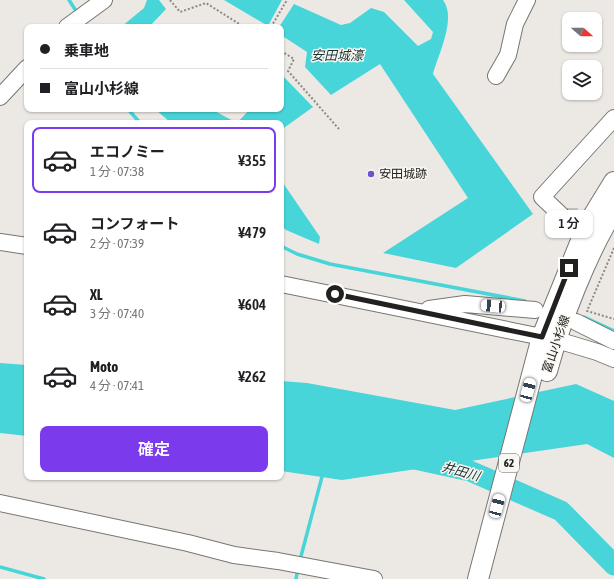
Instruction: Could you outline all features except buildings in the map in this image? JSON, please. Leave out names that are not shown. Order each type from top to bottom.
[{"type":"main road","name":"富山小杉線","points":[[478,579],[548,343],[587,226],[614,182]]},
{"type":"main road","name":"富山小杉線","points":[[491,579],[548,343],[600,232],[614,209]]},
{"type":"street","points":[[496,76],[508,55],[515,24],[527,0]]},
{"type":"street","points":[[71,24],[101,2]]},
{"type":"street","points":[[0,97],[24,71]]},
{"type":"street","points":[[562,216],[542,197],[614,118]]},
{"type":"street","points":[[0,242],[24,246]]},
{"type":"street","points":[[284,285],[419,311],[548,343],[597,352],[614,359]]},
{"type":"street","points":[[419,311],[465,304],[535,310]]},
{"type":"street","points":[[576,322],[614,340]]},
{"type":"street","points":[[0,503],[180,541],[234,555],[278,561],[317,568],[349,576],[374,579]]},
{"type":"path","points":[[170,0],[180,12],[206,3],[239,24]]},
{"type":"path","points":[[273,24],[288,0]]},
{"type":"path","points":[[284,53],[294,59],[288,71],[339,129]]},
{"type":"path","points":[[614,248],[587,311],[614,319]]},
{"type":"water","points":[[147,0],[159,0],[166,9],[152,24],[125,24],[144,8]]},
{"type":"water","points":[[224,0],[282,0],[269,24],[265,24]]},
{"type":"water","name":"安田城濠","points":[[404,0],[443,0],[447,8],[447,26],[433,74],[533,214],[456,268],[383,253],[468,198],[380,64],[331,95],[305,67],[307,52],[284,37],[284,24],[281,24],[294,4],[341,25],[350,23],[371,8],[384,12],[418,46],[431,39],[433,32]]},
{"type":"water","points":[[284,77],[313,107],[284,128],[284,120],[240,120],[247,112],[284,112]]},
{"type":"water","points":[[158,112],[217,112],[231,120],[168,120]]},
{"type":"water","points":[[284,184],[320,237],[319,244],[284,228]]},
{"type":"water","points":[[0,363],[24,365],[24,436],[0,433]]},
{"type":"water","points":[[284,381],[307,383],[455,410],[576,384],[614,401],[614,458],[587,444],[342,480],[284,471]]},
{"type":"waterway","points":[[69,0],[78,14]]},
{"type":"waterway","points":[[131,112],[137,120]]},
{"type":"waterway","points":[[284,248],[297,254],[330,264],[525,301]]},
{"type":"waterway","points":[[584,317],[614,331]]},
{"type":"waterway","name":"井田川","points":[[415,459],[470,471],[561,511],[614,565]]},
{"type":"waterway","points":[[300,560],[323,473]]},
{"type":"waterway","points":[[0,567],[44,579]]},
{"type":"waterway","points":[[296,579],[298,568]]},
{"type":"tunnel","points":[[562,216],[602,216]]},
{"type":"place","name":"安田城跡","points":[[371,174]]},
{"type":"route","points":[[335,294],[542,337],[569,268]]}]
